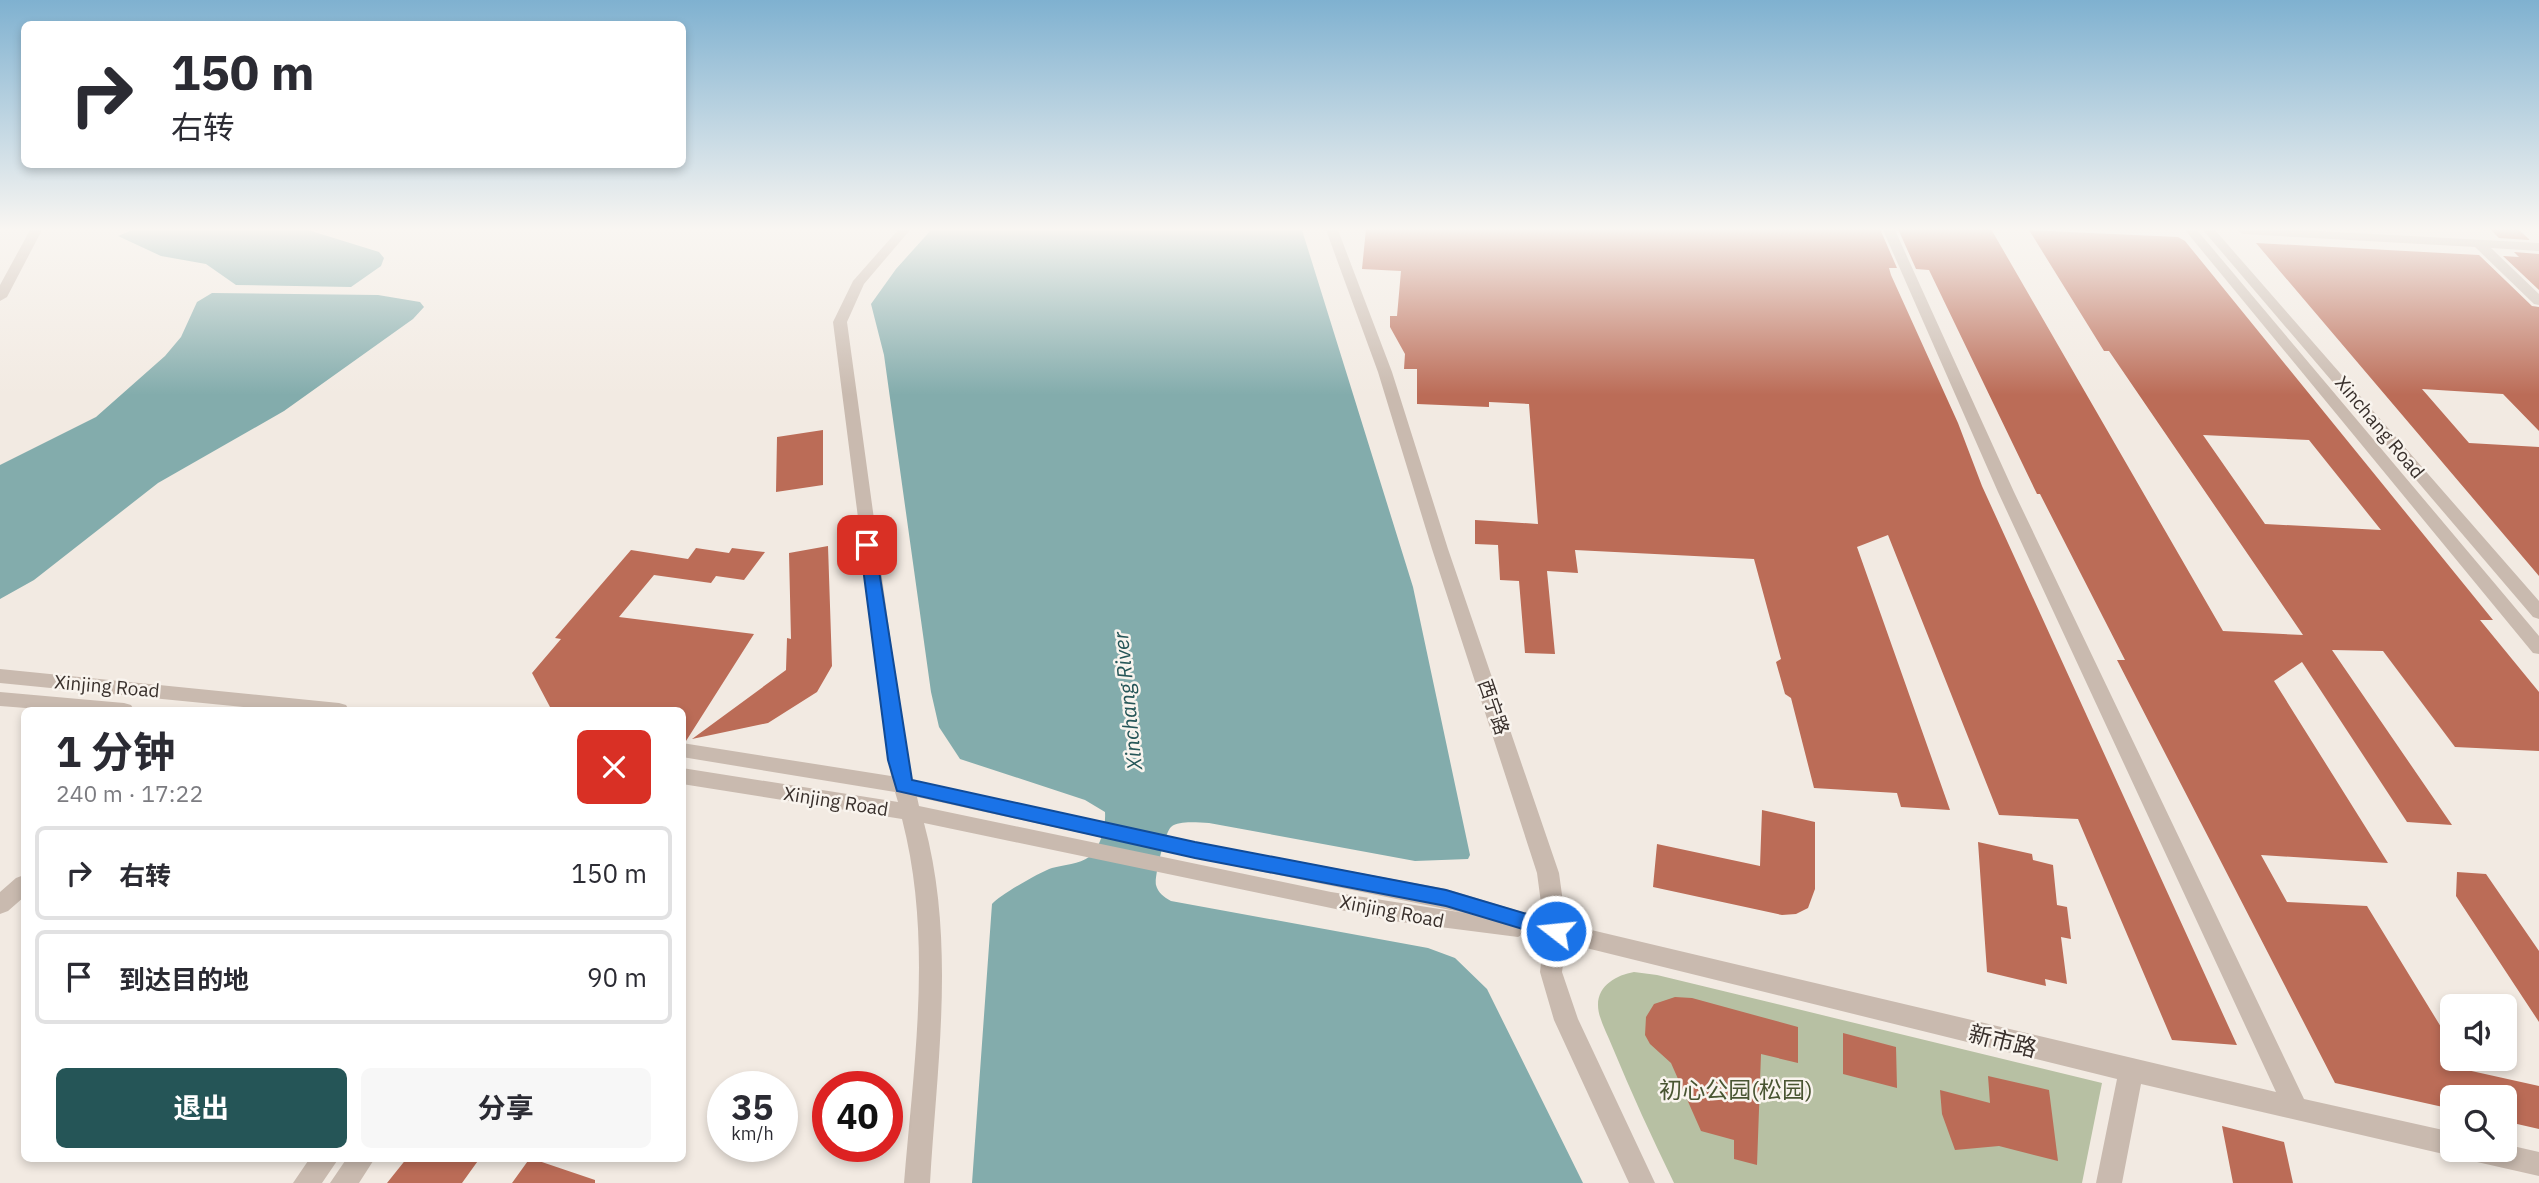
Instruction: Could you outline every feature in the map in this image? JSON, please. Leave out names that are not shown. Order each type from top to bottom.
[{"type":"street","points":[[856,285],[847,300],[840,322],[897,760],[923,859],[932,971],[917,1183]]},
{"type":"street","name":"西宁路","points":[[1353,285],[1385,372],[1439,545],[1548,873],[1556,931],[1551,971],[1566,1020],[1642,1183]]},
{"type":"street","points":[[1914,285],[2006,492],[2296,1109]]},
{"type":"street","name":"Xinchang Road","points":[[2238,285],[2539,648]]},
{"type":"street","name":"Xinchang Road","points":[[2257,285],[2539,614]]},
{"type":"street","points":[[2524,285],[2539,301]]},
{"type":"street","name":"Xinjing Road","points":[[0,676],[309,707]]},
{"type":"street","name":"Xinjing Road","points":[[0,699],[90,707]]},
{"type":"street","name":"Xinjing Road","points":[[686,756],[904,786],[1195,850],[1446,898],[1556,931]]},
{"type":"street","name":"Xinjing Road","points":[[686,777],[911,813],[1186,871],[1444,921],[1556,931]]},
{"type":"street","points":[[0,905],[21,887]]},
{"type":"street","name":"新市路","points":[[1556,931],[2131,1071],[2440,1141]]},
{"type":"street","points":[[2109,1183],[2131,1071]]},
{"type":"street","points":[[2517,1159],[2539,1164]]},
{"type":"street","points":[[306,1183],[324,1162]]},
{"type":"street","points":[[343,1183],[359,1162]]},
{"type":"green space","name":"初心公园(松园)","points":[[1634,972],[1657,975],[2102,1083],[2082,1183],[1674,1183],[1598,1010],[1599,998],[1605,987],[1615,978]]},
{"type":"water","points":[[248,285],[354,285],[351,287]]},
{"type":"water","name":"Xinchang River","points":[[884,285],[1319,285],[1413,587],[1470,855],[1468,859],[1415,861],[1209,823],[1184,823],[1171,827],[1166,837],[1160,855],[1156,885],[1162,895],[1171,901],[1428,948],[1455,958],[1487,989],[1583,1183],[972,1183],[992,904],[1046,870],[1089,857],[1102,836],[1105,812],[1085,800],[960,759],[939,727],[931,692],[884,355],[871,304]]},
{"type":"water","points":[[212,293],[378,295],[420,302],[424,307],[413,319],[284,411],[158,483],[34,580],[0,599],[0,465],[96,417],[165,356],[181,337],[197,302]]},
{"type":"building","points":[[1400,285],[1896,285],[1958,423],[1982,486],[2237,1045],[2172,1040],[2078,819],[1999,815],[1888,535],[1857,547],[1950,810],[1901,807],[1897,793],[1814,788],[1791,698],[1785,694],[1776,662],[1781,659],[1754,559],[1575,550],[1578,573],[1547,571],[1555,654],[1525,653],[1519,581],[1500,580],[1498,545],[1475,544],[1475,520],[1538,524],[1529,404],[1489,402],[1489,407],[1417,404],[1417,369],[1404,369],[1405,354],[1390,327],[1390,316],[1397,316]]},
{"type":"building","points":[[1936,285],[2023,285],[2223,631],[2303,635],[2109,351],[2104,351],[2063,285],[2221,285],[2493,620],[2480,620],[2539,692],[2539,751],[2455,747],[2383,651],[2332,650],[2452,825],[2407,822],[2302,662],[2274,681],[2388,863],[2261,855],[2287,902],[2367,906],[2440,1025],[2440,1071],[2472,1071],[2539,1086],[2539,1129],[2517,1124],[2517,1085],[2440,1085],[2440,1106],[2335,1083],[2117,660],[2125,660],[2040,494],[2037,494]],"holes":[[[2203,435],[2309,440],[2381,530],[2265,524]]]},
{"type":"building","points":[[2292,285],[2510,285],[2532,306],[2539,307],[2539,431],[2503,394],[2422,389],[2469,443],[2539,447],[2539,576]]},
{"type":"building","points":[[823,430],[823,485],[776,492],[777,437]]},
{"type":"building","points":[[828,546],[832,666],[817,692],[768,723],[692,739],[786,670],[787,638],[791,639],[789,553]]},
{"type":"building","points":[[696,548],[729,553],[732,548],[765,552],[744,580],[716,576],[711,583],[654,575],[619,617],[754,634],[686,741],[686,707],[550,707],[532,673],[561,639],[555,638],[631,550],[688,559]]},
{"type":"building","points":[[1762,810],[1815,822],[1815,889],[1808,908],[1796,914],[1782,915],[1653,887],[1657,844],[1760,866]]},
{"type":"building","points":[[1978,842],[2032,854],[2033,860],[2053,865],[2057,905],[2067,907],[2071,939],[2061,937],[2067,984],[2045,979],[2046,986],[1987,972]]},
{"type":"building","points":[[2457,872],[2486,874],[2539,951],[2539,1022],[2456,896]]},
{"type":"building","points":[[1675,997],[1692,998],[1798,1027],[1798,1063],[1761,1054],[1757,1165],[1734,1159],[1734,1140],[1701,1131],[1671,1063],[1650,1044],[1645,1035],[1646,1017],[1654,1004]]},
{"type":"building","points":[[1843,1033],[1896,1047],[1897,1088],[1843,1074]]},
{"type":"building","points":[[1988,1076],[2049,1090],[2058,1161],[1999,1146],[1955,1150],[1942,1114],[1940,1090],[1990,1103]]},
{"type":"building","points":[[2222,1126],[2284,1142],[2293,1183],[2233,1183]]},
{"type":"building","points":[[404,1162],[477,1162],[462,1183],[387,1183]]},
{"type":"building","points":[[527,1162],[542,1162],[595,1180],[595,1183],[512,1183]]},
{"type":"route","points":[[867,545],[897,760],[904,786],[1195,850],[1446,898],[1556,931]]}]
